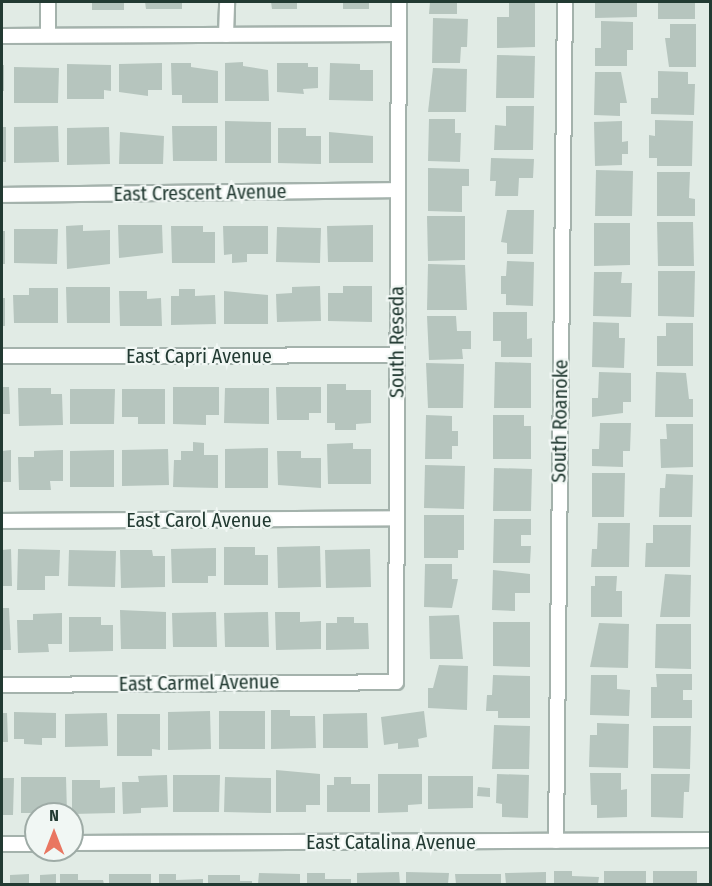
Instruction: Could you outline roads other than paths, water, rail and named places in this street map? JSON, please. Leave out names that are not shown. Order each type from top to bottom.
[{"type":"street","points":[[48,2],[48,35]]},
{"type":"street","points":[[226,35],[227,2]]},
{"type":"street","name":"South Reseda","points":[[396,682],[399,2]]},
{"type":"street","name":"South Roanoke","points":[[556,841],[565,2]]},
{"type":"street","points":[[2,36],[399,34]]},
{"type":"street","name":"East Crescent Avenue","points":[[2,195],[398,190]]},
{"type":"street","name":"East Capri Avenue","points":[[2,356],[397,355]]},
{"type":"street","name":"East Carol Avenue","points":[[2,521],[397,518]]},
{"type":"street","name":"East Carmel Avenue","points":[[2,685],[396,682]]},
{"type":"street","name":"East Catalina Avenue","points":[[84,843],[711,840]]},
{"type":"street","points":[[2,844],[24,844]]}]
